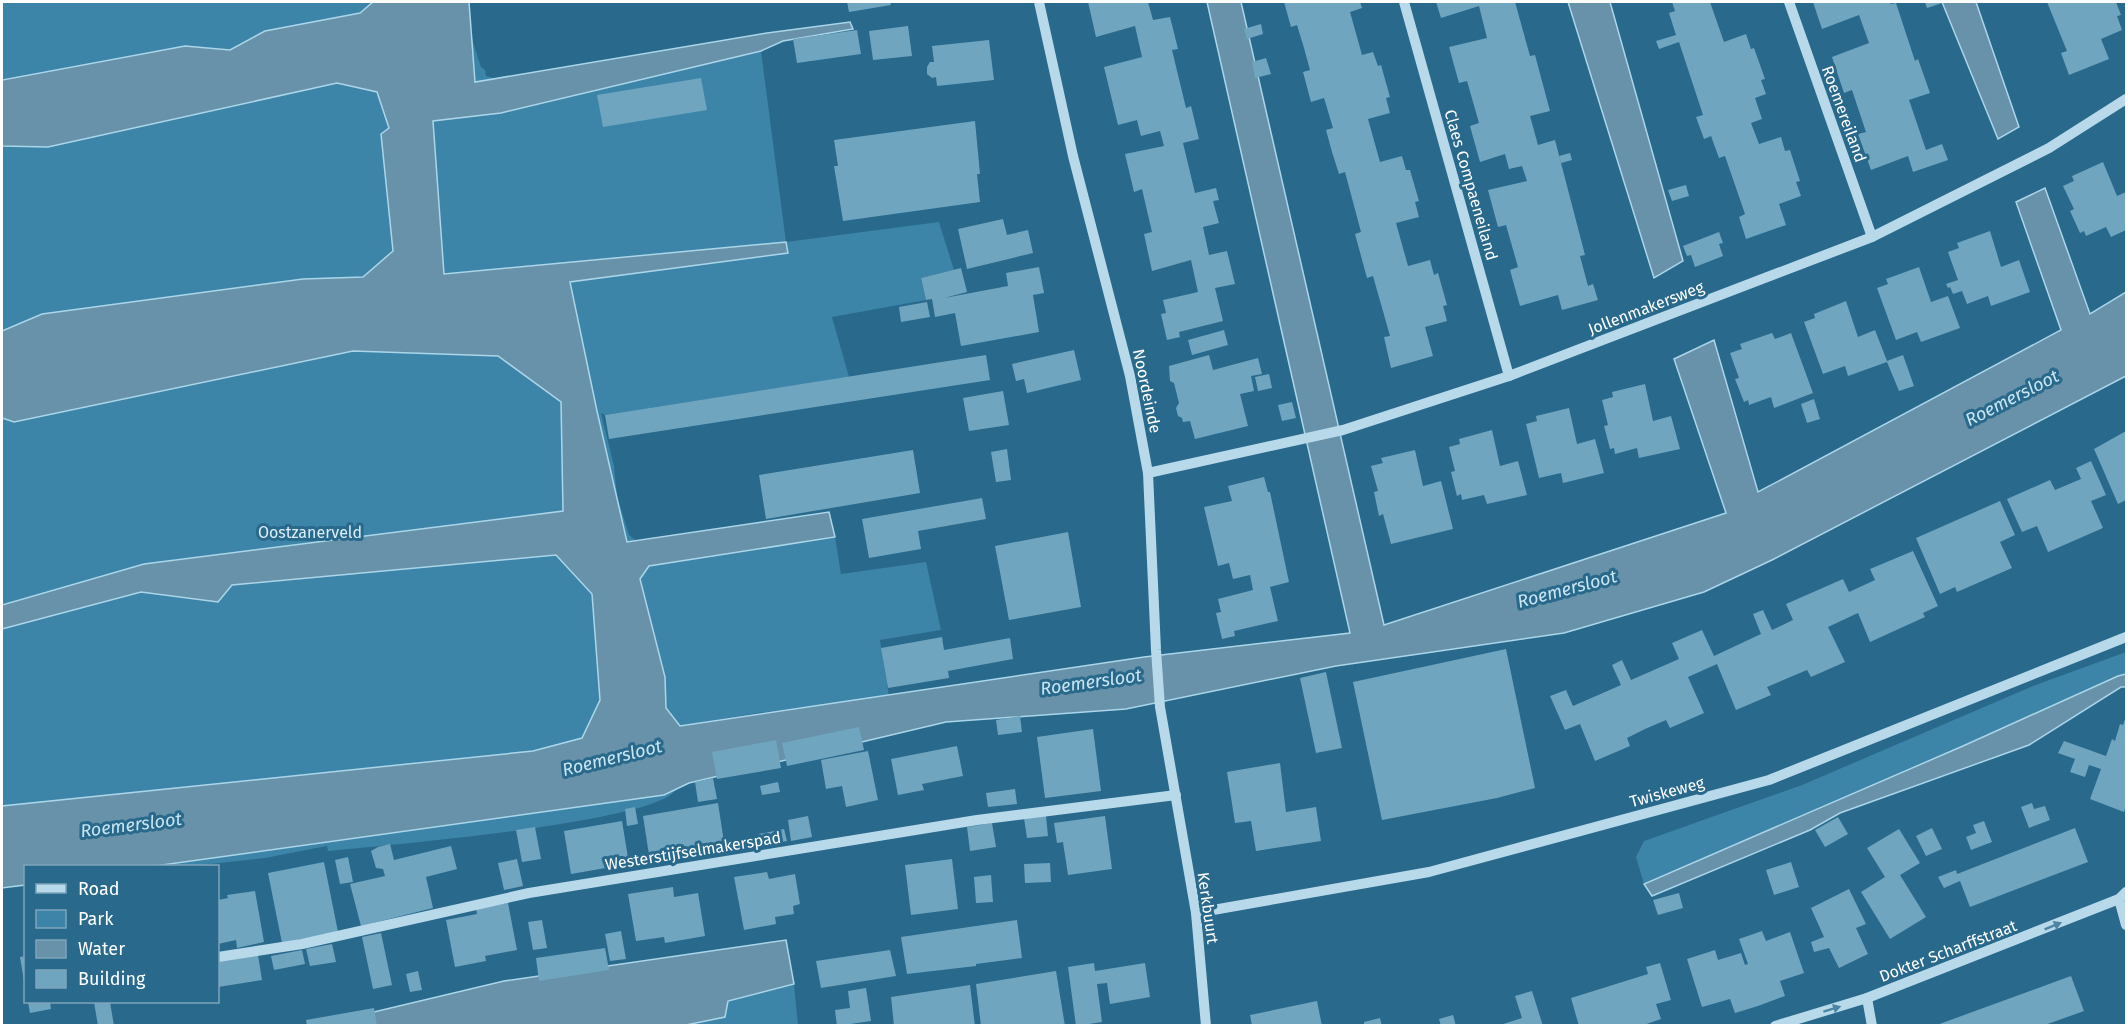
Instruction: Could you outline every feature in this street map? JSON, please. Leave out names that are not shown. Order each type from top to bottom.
[{"type":"street","name":"Noordeinde","points":[[1039,2],[1072,156],[1130,376],[1148,473],[1161,708],[1176,795]]},
{"type":"street","name":"Claes Compaeneiland","points":[[1404,2],[1509,376]]},
{"type":"street","name":"Roemereiland","points":[[1789,2],[1872,237]]},
{"type":"street","name":"Jollenmakersweg","points":[[1148,473],[1343,430],[1509,376],[1872,237],[2049,148],[2127,99]]},
{"type":"street","name":"Twiskeweg","points":[[1196,914],[1429,872],[1769,780],[2127,637]]},
{"type":"street","name":"Kerkbuurt","points":[[1176,795],[1196,914],[1206,1026]]},
{"type":"street","name":"Westerstijfselmakerspad","points":[[219,957],[302,944],[529,893],[977,820],[1176,795]]},
{"type":"street","points":[[2123,895],[2127,925]]},
{"type":"street","name":"Dokter Scharffstraat","points":[[1776,1026],[1867,998],[2123,895]]},
{"type":"street","points":[[1867,998],[1872,1026]]},
{"type":"green space","name":"Oostzanerveld","points":[[2,2],[465,2],[481,67],[485,70],[486,76],[505,81],[501,113],[761,51],[786,242],[939,222],[954,270],[921,278],[926,300],[832,317],[849,377],[605,415],[601,413],[614,466],[617,496],[629,535],[649,551],[659,564],[835,537],[841,574],[926,562],[941,630],[880,640],[889,696],[685,725],[686,770],[675,791],[654,803],[568,823],[455,838],[328,851],[327,846],[265,858],[202,865],[24,865],[2,876]],"holes":[[[787,253],[580,281],[495,270],[580,261]]]},
{"type":"green space","points":[[2126,652],[2126,674],[1644,884],[1636,857],[1644,841],[1802,785],[2033,686]]},
{"type":"green space","points":[[794,984],[798,1025],[686,1026],[725,1017],[728,1001]]},
{"type":"water","name":"Roemersloot","points":[[373,2],[469,2],[475,82],[767,33],[850,22],[853,29],[783,41],[761,51],[501,113],[433,121],[444,274],[786,242],[788,253],[570,282],[627,542],[829,512],[835,537],[649,566],[640,579],[665,677],[666,708],[680,726],[1144,657],[1350,633],[1207,2],[1241,2],[1384,625],[1726,513],[1674,359],[1714,340],[1758,492],[2061,330],[2016,202],[2045,188],[2090,314],[2126,292],[2126,376],[1772,560],[1704,592],[1564,633],[1336,666],[1126,709],[946,722],[689,783],[664,795],[162,865],[24,865],[24,885],[2,888],[2,806],[533,751],[582,738],[600,700],[592,594],[556,555],[232,585],[218,602],[141,592],[2,629],[2,605],[144,564],[563,511],[561,402],[498,356],[353,351],[14,422],[2,418],[2,331],[42,314],[303,279],[363,277],[393,251],[381,134],[389,128],[377,92],[337,83],[48,147],[2,146],[2,80],[185,46],[230,50],[265,31],[360,13]]},
{"type":"water","points":[[1568,2],[1610,2],[1683,261],[1654,278]]},
{"type":"water","points":[[1942,2],[1976,2],[2019,127],[1998,139]]},
{"type":"water","points":[[2126,674],[2126,687],[2121,687],[2029,745],[1840,813],[1810,830],[1652,896],[1644,884],[1963,746],[2118,676]]},
{"type":"water","points":[[786,940],[794,984],[728,1001],[725,1017],[686,1025],[315,1026],[504,981]]},
{"type":"building","points":[[847,2],[890,2],[891,5],[849,12]]},
{"type":"building","points":[[1088,2],[1148,2],[1153,20],[1170,17],[1178,49],[1172,50],[1186,108],[1191,106],[1199,139],[1183,143],[1195,193],[1216,188],[1219,200],[1213,201],[1219,223],[1203,227],[1209,255],[1227,251],[1235,284],[1215,288],[1223,321],[1179,332],[1180,337],[1167,340],[1161,314],[1166,313],[1163,300],[1198,292],[1191,260],[1152,271],[1144,234],[1152,232],[1142,189],[1134,192],[1125,154],[1164,146],[1160,131],[1141,136],[1137,120],[1118,125],[1104,67],[1142,57],[1135,26],[1096,37]]},
{"type":"building","points":[[1284,2],[1360,2],[1362,8],[1350,12],[1362,55],[1373,52],[1378,66],[1381,65],[1390,97],[1386,98],[1390,113],[1368,119],[1380,162],[1402,156],[1406,170],[1410,170],[1419,201],[1415,202],[1419,217],[1396,223],[1408,266],[1430,260],[1434,275],[1438,273],[1447,305],[1443,306],[1447,321],[1425,327],[1433,356],[1391,368],[1384,337],[1390,336],[1373,276],[1367,278],[1355,234],[1361,232],[1345,172],[1339,174],[1326,130],[1333,128],[1324,98],[1311,102],[1303,72],[1310,70],[1297,25],[1291,27]]},
{"type":"building","points":[[1436,2],[1515,2],[1530,56],[1535,55],[1550,111],[1530,116],[1538,145],[1555,140],[1585,255],[1580,256],[1588,286],[1593,284],[1598,300],[1562,310],[1558,295],[1520,306],[1510,270],[1518,267],[1506,225],[1498,227],[1488,190],[1527,181],[1522,166],[1509,169],[1505,154],[1480,162],[1470,126],[1479,123],[1467,81],[1459,83],[1449,47],[1487,38],[1479,6],[1441,18]]},
{"type":"building","points":[[1672,2],[1710,2],[1724,42],[1746,34],[1751,49],[1754,48],[1765,79],[1761,80],[1766,94],[1755,98],[1762,119],[1751,123],[1759,144],[1781,137],[1785,151],[1790,150],[1800,181],[1796,182],[1801,196],[1779,204],[1786,225],[1746,239],[1739,217],[1745,214],[1725,156],[1719,158],[1711,136],[1704,139],[1696,117],[1703,115],[1679,42],[1659,49],[1656,41],[1676,35],[1669,13],[1675,11]]},
{"type":"building","points":[[1813,2],[1896,3],[1915,61],[1918,59],[1930,93],[1909,100],[1926,150],[1942,144],[1948,160],[1913,172],[1908,156],[1871,170],[1858,134],[1866,132],[1852,90],[1844,93],[1832,57],[1869,43],[1859,15],[1822,29]]},
{"type":"building","points":[[1925,2],[1945,2],[1927,8]]},
{"type":"building","points":[[2047,2],[2116,2],[2121,15],[2117,16],[2122,30],[2101,39],[2109,59],[2069,75],[2061,53],[2067,51]]},
{"type":"building","points":[[1261,24],[1263,34],[1247,39],[1244,29]]},
{"type":"building","points":[[908,26],[912,56],[873,60],[869,31]]},
{"type":"building","points":[[857,30],[861,54],[797,63],[793,39]]},
{"type":"building","points":[[989,40],[994,80],[937,86],[936,77],[932,78],[927,74],[927,67],[930,62],[934,62],[932,46]]},
{"type":"building","points":[[1266,58],[1271,74],[1255,78],[1252,62]]},
{"type":"building","points":[[701,78],[707,110],[603,127],[597,95]]},
{"type":"building","points":[[975,121],[980,202],[843,221],[834,166],[838,166],[834,140]]},
{"type":"building","points":[[1570,153],[1572,160],[1561,163],[1559,156]]},
{"type":"building","points":[[2103,162],[2117,196],[2126,192],[2126,230],[2111,237],[2106,227],[2086,236],[2084,231],[2080,233],[2070,211],[2074,209],[2063,186],[2074,181],[2072,176]]},
{"type":"building","points":[[1686,185],[1689,196],[1672,201],[1668,190]]},
{"type":"building","points":[[1003,219],[1007,235],[1028,230],[1033,253],[967,269],[958,229]]},
{"type":"building","points":[[1990,231],[2001,267],[2019,260],[2030,292],[1991,306],[1988,296],[1967,304],[1962,291],[1953,294],[1946,284],[1958,280],[1948,252],[1959,248],[1957,243]]},
{"type":"building","points":[[1719,232],[1723,243],[1719,244],[1723,256],[1695,267],[1691,255],[1687,256],[1683,246]]},
{"type":"building","points":[[1039,267],[1044,293],[1033,295],[1039,332],[961,346],[955,313],[935,317],[932,299],[926,300],[921,278],[961,268],[967,292],[944,298],[1008,286],[1006,273]]},
{"type":"building","points":[[1919,267],[1931,302],[1948,296],[1960,328],[1921,342],[1917,332],[1896,340],[1877,288],[1888,284],[1886,279]]},
{"type":"building","points":[[1846,301],[1858,337],[1875,330],[1887,361],[1903,355],[1914,386],[1899,391],[1887,362],[1848,376],[1845,366],[1823,374],[1804,322],[1815,318],[1814,314]]},
{"type":"building","points":[[927,302],[930,317],[901,322],[899,307]]},
{"type":"building","points":[[1224,330],[1228,345],[1192,355],[1188,340]]},
{"type":"building","points":[[1772,333],[1775,339],[1791,333],[1813,393],[1774,408],[1771,397],[1749,405],[1748,400],[1744,402],[1735,379],[1739,378],[1730,353],[1742,349],[1740,344]]},
{"type":"building","points":[[1074,350],[1081,380],[1027,393],[1024,379],[1016,381],[1012,364]]},
{"type":"building","points":[[986,355],[990,380],[609,439],[605,415]]},
{"type":"building","points":[[1209,355],[1213,370],[1258,358],[1262,374],[1251,376],[1254,391],[1240,394],[1248,426],[1195,439],[1190,421],[1183,422],[1178,416],[1176,408],[1179,403],[1174,383],[1170,381],[1169,366]]},
{"type":"building","points":[[1269,374],[1272,388],[1258,391],[1255,377]]},
{"type":"building","points":[[1645,384],[1653,421],[1671,416],[1680,449],[1639,458],[1637,448],[1615,454],[1614,448],[1610,449],[1604,426],[1608,425],[1602,400],[1613,397],[1612,392]]},
{"type":"building","points":[[1003,391],[1009,425],[969,431],[963,398]]},
{"type":"building","points":[[1814,399],[1820,419],[1807,423],[1801,404]]},
{"type":"building","points":[[1292,402],[1296,418],[1282,421],[1278,405]]},
{"type":"building","points":[[1569,408],[1577,444],[1595,439],[1604,473],[1563,483],[1561,473],[1539,478],[1526,424],[1537,421],[1536,416]]},
{"type":"building","points":[[1492,430],[1500,466],[1518,461],[1527,495],[1487,504],[1484,495],[1462,500],[1461,494],[1457,496],[1451,472],[1455,471],[1449,447],[1460,444],[1459,439]]},
{"type":"building","points":[[2126,431],[2126,500],[2118,504],[2094,449]]},
{"type":"building","points":[[1007,449],[1011,480],[996,482],[991,452]]},
{"type":"building","points":[[913,450],[920,493],[766,519],[759,475]]},
{"type":"building","points":[[1415,450],[1423,486],[1441,481],[1453,529],[1391,544],[1383,514],[1379,516],[1374,492],[1378,491],[1371,466],[1383,463],[1381,458]]},
{"type":"building","points":[[2091,461],[2106,495],[2091,501],[2103,528],[2048,552],[2037,526],[2022,532],[2007,499],[2050,480],[2055,490],[2081,479],[2076,468]]},
{"type":"building","points":[[1264,477],[1268,492],[1270,492],[1289,582],[1270,587],[1278,621],[1234,631],[1235,636],[1222,639],[1216,613],[1221,612],[1218,599],[1253,590],[1250,575],[1233,579],[1229,563],[1218,566],[1204,507],[1232,501],[1228,486]]},
{"type":"building","points":[[982,498],[986,519],[918,531],[921,549],[869,558],[862,519]]},
{"type":"building","points":[[2000,501],[2015,535],[2000,542],[2012,568],[1957,592],[1955,587],[1940,594],[1916,538]]},
{"type":"building","points":[[1068,532],[1081,607],[1009,620],[995,546]]},
{"type":"building","points":[[1913,551],[1938,606],[1923,613],[1925,617],[1870,642],[1858,613],[1828,627],[1845,662],[1811,677],[1807,670],[1767,687],[1771,695],[1736,710],[1717,664],[1688,677],[1704,713],[1670,728],[1666,720],[1645,729],[1627,738],[1630,746],[1595,761],[1580,724],[1565,730],[1550,696],[1566,690],[1573,706],[1621,685],[1612,665],[1622,660],[1631,680],[1679,659],[1672,643],[1702,630],[1714,656],[1761,634],[1753,614],[1763,610],[1772,630],[1793,620],[1786,604],[1843,579],[1849,592],[1875,580],[1870,569]]},
{"type":"building","points":[[942,637],[944,650],[1010,638],[1013,659],[948,671],[949,678],[888,688],[881,648]]},
{"type":"building","points":[[1506,649],[1535,788],[1497,798],[1382,820],[1353,682]]},
{"type":"building","points":[[1326,672],[1342,748],[1316,753],[1300,678]]},
{"type":"building","points":[[1020,716],[1022,732],[998,735],[996,720]]},
{"type":"building","points":[[2126,716],[2126,805],[2124,812],[2090,799],[2101,769],[2089,765],[2085,777],[2070,772],[2075,759],[2058,753],[2064,741],[2106,756],[2112,739],[2115,741],[2120,724],[2123,725]]},
{"type":"building","points":[[859,727],[864,750],[787,766],[782,743]]},
{"type":"building","points":[[1093,729],[1101,791],[1045,798],[1037,737]]},
{"type":"building","points":[[776,740],[781,768],[717,779],[712,752]]},
{"type":"building","points":[[957,746],[963,776],[922,784],[924,790],[898,795],[891,759]]},
{"type":"building","points":[[868,751],[878,800],[846,807],[842,786],[826,789],[821,760]]},
{"type":"building","points":[[1280,763],[1286,812],[1316,807],[1321,841],[1256,851],[1251,821],[1235,823],[1227,772]]},
{"type":"building","points":[[713,778],[717,799],[698,802],[695,782]]},
{"type":"building","points":[[778,782],[780,792],[762,795],[760,786]]},
{"type":"building","points":[[1015,789],[1017,804],[988,807],[986,793]]},
{"type":"building","points":[[718,803],[724,842],[649,855],[643,816]]},
{"type":"building","points":[[2032,803],[2034,809],[2045,806],[2050,820],[2029,828],[2021,807]]},
{"type":"building","points":[[635,807],[638,824],[627,826],[625,809]]},
{"type":"building","points":[[808,816],[812,837],[791,841],[788,820]]},
{"type":"building","points":[[1046,816],[1048,836],[1027,838],[1024,818]]},
{"type":"building","points":[[1105,816],[1112,869],[1068,875],[1063,842],[1057,843],[1054,823]]},
{"type":"building","points":[[1838,817],[1848,834],[1825,847],[1815,830]]},
{"type":"building","points":[[622,821],[629,864],[571,874],[564,831]]},
{"type":"building","points":[[1984,821],[1992,842],[1971,850],[1966,837],[1976,833],[1973,825]]},
{"type":"building","points":[[992,823],[996,847],[970,851],[967,827]]},
{"type":"building","points":[[535,827],[541,859],[522,862],[516,830]]},
{"type":"building","points":[[1932,828],[1942,849],[1926,856],[1916,836]]},
{"type":"building","points":[[2075,828],[2088,862],[1970,907],[1960,881],[1944,888],[1938,877],[1956,870],[1957,874]]},
{"type":"building","points":[[784,829],[787,841],[761,847],[759,834]]},
{"type":"building","points":[[1899,829],[1920,863],[1900,875],[1926,917],[1890,939],[1861,892],[1885,877],[1867,848]]},
{"type":"building","points":[[390,844],[394,860],[451,846],[457,869],[426,877],[433,908],[361,926],[350,884],[385,876],[383,869],[376,868],[371,851]]},
{"type":"building","points":[[348,857],[353,882],[340,884],[335,860]]},
{"type":"building","points":[[517,859],[523,886],[504,890],[498,863]]},
{"type":"building","points":[[952,859],[958,909],[911,915],[905,865]]},
{"type":"building","points":[[324,862],[338,932],[282,943],[268,873]]},
{"type":"building","points":[[1791,862],[1799,887],[1774,895],[1766,870]]},
{"type":"building","points":[[1050,863],[1051,882],[1025,883],[1024,864]]},
{"type":"building","points":[[767,872],[769,879],[795,874],[800,904],[793,906],[794,914],[775,917],[776,924],[744,930],[734,877]]},
{"type":"building","points":[[991,875],[993,902],[976,903],[974,877]]},
{"type":"building","points":[[673,887],[674,897],[698,893],[705,936],[665,943],[664,937],[636,941],[628,894]]},
{"type":"building","points":[[1849,889],[1866,924],[1856,928],[1868,954],[1839,968],[1829,948],[1814,952],[1811,942],[1824,937],[1811,908]]},
{"type":"building","points":[[255,891],[264,942],[237,948],[236,940],[219,944],[219,900],[228,898],[227,895]]},
{"type":"building","points":[[1679,893],[1683,908],[1658,915],[1653,900]]},
{"type":"building","points":[[508,903],[517,950],[485,956],[486,961],[455,967],[446,920],[477,914],[476,909]]},
{"type":"building","points":[[542,920],[547,948],[533,950],[528,922]]},
{"type":"building","points":[[1017,920],[1022,958],[907,974],[901,937]]},
{"type":"building","points":[[621,931],[626,959],[610,961],[605,934]]},
{"type":"building","points":[[1762,931],[1766,941],[1790,932],[1804,973],[1780,981],[1785,996],[1758,1006],[1735,1013],[1730,999],[1702,1007],[1687,959],[1715,950],[1718,960],[1741,953],[1745,965],[1748,964],[1739,939]]},
{"type":"building","points":[[381,933],[392,985],[373,989],[362,937]]},
{"type":"building","points":[[332,944],[336,962],[310,966],[306,949]]},
{"type":"building","points":[[605,948],[609,970],[539,981],[536,958]]},
{"type":"building","points":[[302,950],[305,964],[274,970],[271,956]]},
{"type":"building","points":[[890,950],[896,976],[821,988],[816,961]]},
{"type":"building","points":[[258,955],[262,980],[219,987],[219,961]]},
{"type":"building","points":[[24,956],[24,981],[20,957]]},
{"type":"building","points":[[1094,963],[1095,971],[1145,963],[1150,997],[1110,1004],[1107,983],[1097,984],[1102,1022],[1076,1026],[1068,967]]},
{"type":"building","points":[[1660,963],[1671,1000],[1656,1004],[1661,1019],[1641,1026],[1579,1026],[1571,998],[1648,974],[1646,967]]},
{"type":"building","points":[[418,971],[422,990],[410,992],[406,974]]},
{"type":"building","points":[[1056,971],[1065,1026],[981,1026],[976,984]]},
{"type":"building","points":[[2071,976],[2084,1011],[2042,1026],[1934,1026]]},
{"type":"building","points":[[970,985],[975,1026],[894,1026],[891,997]]},
{"type":"building","points":[[866,988],[871,1021],[837,1026],[835,1010],[850,1008],[848,991]]},
{"type":"building","points":[[1532,991],[1543,1026],[1497,1026],[1522,1018],[1515,996]]},
{"type":"building","points":[[1317,1001],[1322,1026],[1252,1026],[1250,1015]]},
{"type":"building","points":[[28,1003],[50,1003],[51,1009],[30,1013]]},
{"type":"building","points":[[94,1003],[110,1003],[114,1026],[98,1026]]},
{"type":"building","points":[[374,1008],[377,1026],[307,1026],[306,1020]]},
{"type":"building","points":[[1453,1015],[1456,1026],[1441,1026],[1439,1019]]},
{"type":"building","points":[[1380,1018],[1382,1026],[1364,1026],[1364,1022]]}]
